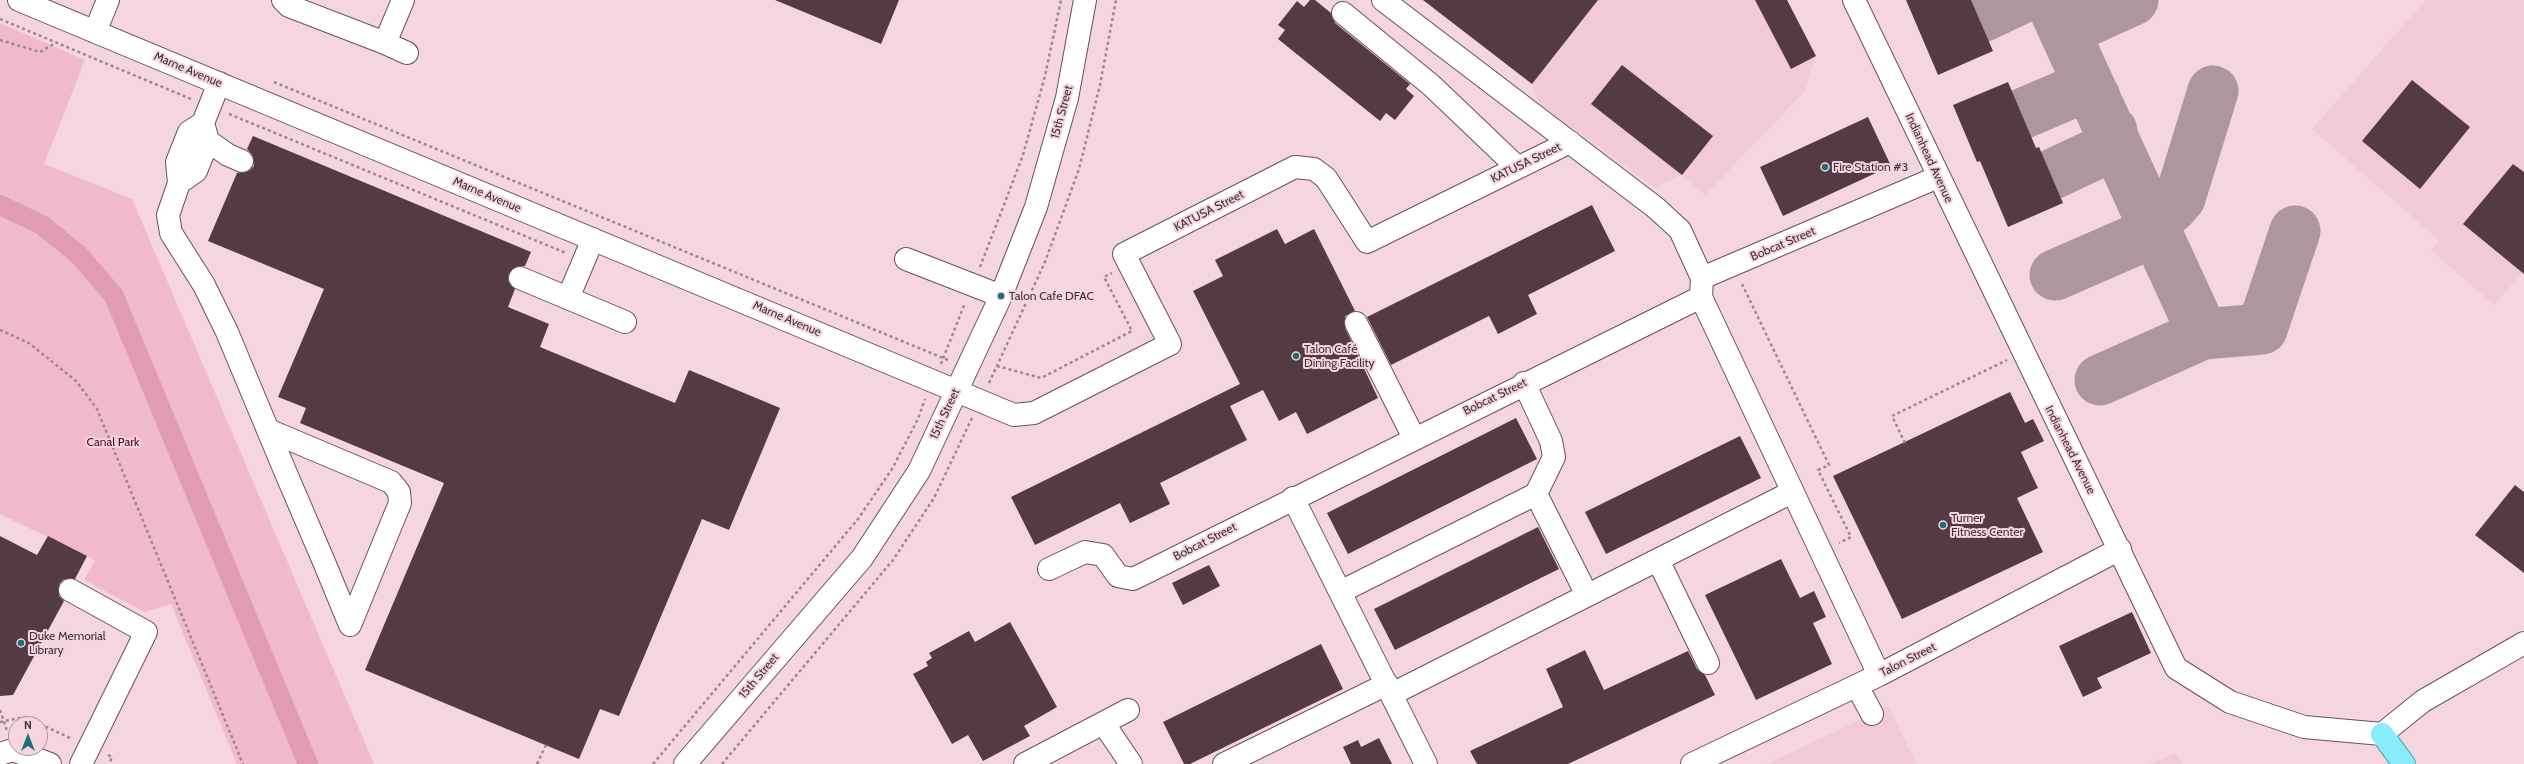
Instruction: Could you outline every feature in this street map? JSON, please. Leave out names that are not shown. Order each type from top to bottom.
[{"type":"main road","points":[[2382,734],[2404,764]]},
{"type":"street","name":"Marne Avenue","points":[[19,0],[593,239],[929,390],[956,390]]},
{"type":"street","points":[[95,32],[108,0]]},
{"type":"street","points":[[282,0],[289,6],[407,53]]},
{"type":"street","points":[[385,43],[403,0]]},
{"type":"street","name":"15th Street","points":[[685,764],[862,558],[919,471],[1000,296],[1036,207],[1067,98],[1085,0]]},
{"type":"street","name":"Indianhead Avenue","points":[[1854,0],[2022,353],[2120,549],[2176,668],[2230,702],[2304,726],[2382,734]]},
{"type":"street","points":[[1394,3],[1656,208],[1680,230],[1702,287],[1792,492],[1879,675]]},
{"type":"street","points":[[1343,13],[1431,85],[1517,167]]},
{"type":"street","points":[[219,83],[207,123],[196,171],[179,183],[168,215],[171,233],[204,285],[268,430],[350,625],[400,504],[400,492],[391,482],[268,430]]},
{"type":"street","points":[[207,123],[228,155],[242,161]]},
{"type":"street","name":"KATUSA Street","points":[[1130,264],[1124,254],[1295,167],[1314,169],[1326,178],[1367,242],[1570,142]]},
{"type":"street","name":"Bobcat Street","points":[[1049,569],[1086,552],[1103,555],[1118,576],[1133,579],[1524,383],[1702,287],[1733,265],[1938,177]]},
{"type":"street","points":[[568,298],[593,239]]},
{"type":"street","points":[[906,259],[1000,296]]},
{"type":"street","points":[[956,390],[1014,415],[1034,413],[1170,344],[1130,264]]},
{"type":"street","points":[[520,278],[625,322]]},
{"type":"street","points":[[1356,324],[1414,438]]},
{"type":"street","points":[[1340,592],[1536,494],[1554,457],[1551,441],[1524,383]]},
{"type":"street","points":[[1224,764],[1390,689],[1587,595],[1792,492]]},
{"type":"street","points":[[1536,494],[1587,595]]},
{"type":"street","points":[[1293,498],[1390,689],[1426,764]]},
{"type":"street","name":"Talon Street","points":[[1692,764],[1879,675],[2120,549]]},
{"type":"street","points":[[1658,560],[1708,663]]},
{"type":"street","points":[[70,590],[146,632],[81,764]]},
{"type":"street","points":[[2382,734],[2423,701],[2524,643]]},
{"type":"street","points":[[1857,686],[1872,714]]},
{"type":"street","points":[[1025,764],[1104,724],[1128,710]]},
{"type":"street","points":[[1104,724],[1131,764]]},
{"type":"street","points":[[0,754],[13,750],[50,764]]},
{"type":"path","points":[[653,764],[858,519],[892,469],[918,419],[1023,155],[1045,76],[1061,0]]},
{"type":"path","points":[[0,19],[57,42],[207,123],[584,260]]},
{"type":"path","points":[[0,40],[40,52],[57,42]]},
{"type":"path","points":[[273,82],[991,378]]},
{"type":"path","points":[[997,366],[1041,378],[1132,331],[1104,277],[1130,264]]},
{"type":"path","points":[[1733,265],[1829,464],[1818,470],[1851,537],[1821,552]]},
{"type":"path","points":[[0,330],[29,343],[76,381],[97,409],[243,764]]},
{"type":"path","points":[[1905,442],[1892,416],[2022,353]]},
{"type":"path","points":[[918,396],[929,390]]},
{"type":"path","points":[[929,390],[947,410],[972,420]]},
{"type":"path","points":[[537,764],[546,745]]},
{"type":"shaded area","points":[[1437,0],[1787,0],[1816,56],[1804,92],[1705,195],[1682,175],[1654,187],[1539,103],[1532,84],[1432,7]]},
{"type":"shaded area","points":[[2426,0],[2524,0],[2524,271],[2494,305],[2431,250],[2440,241],[2312,129]]},
{"type":"shaded area","points":[[1888,705],[1916,764],[1767,764],[1872,714]]},
{"type":"shaded area","points":[[2176,753],[2182,764],[2150,764]]},
{"type":"green space","name":"Canal Park","points":[[0,23],[85,60],[44,164],[132,199],[374,764],[237,764],[171,604],[145,612],[84,580],[95,560],[0,514]]},
{"type":"building","points":[[775,0],[899,0],[881,44]]},
{"type":"building","points":[[1310,0],[1315,0],[1331,13],[1335,23],[1410,84],[1406,89],[1414,96],[1395,120],[1386,113],[1380,121],[1278,39],[1285,30],[1278,25],[1297,1],[1304,7]]},
{"type":"building","points":[[1423,0],[1598,0],[1532,84]]},
{"type":"building","points":[[1755,0],[1787,0],[1816,56],[1791,69]]},
{"type":"building","points":[[1906,0],[1971,0],[1993,51],[1938,75]]},
{"type":"building","points":[[1622,65],[1713,136],[1682,175],[1591,104]]},
{"type":"building","points":[[2412,80],[2470,127],[2420,189],[2362,141]]},
{"type":"building","points":[[2008,82],[2036,148],[2039,147],[2063,203],[2008,227],[1980,161],[1977,162],[1953,105]]},
{"type":"building","name":"Fire Station #3","points":[[1868,117],[1891,166],[1783,216],[1760,167]]},
{"type":"building","points":[[253,136],[531,252],[525,266],[518,266],[509,273],[508,280],[515,289],[508,307],[549,324],[540,347],[675,403],[689,370],[780,408],[729,530],[702,519],[619,716],[600,709],[579,759],[365,670],[444,483],[300,423],[306,408],[278,397],[324,289],[208,241],[237,173],[249,171],[254,166],[252,154],[247,149]]},
{"type":"building","points":[[2513,164],[2524,172],[2524,274],[2463,224]]},
{"type":"building","points":[[1592,205],[1615,251],[1528,295],[1537,314],[1498,334],[1489,316],[1391,365],[1367,317]]},
{"type":"building","name":"Talon Café Dining Facility","points":[[1277,229],[1285,244],[1314,229],[1355,311],[1345,316],[1345,328],[1378,398],[1307,434],[1296,412],[1279,421],[1263,390],[1230,406],[1247,440],[1160,483],[1170,504],[1130,523],[1120,503],[1035,545],[1011,497],[1240,384],[1193,291],[1223,276],[1215,260]]},
{"type":"building","name":"Turner Fitness Center","points":[[2010,392],[2025,423],[2033,419],[2044,441],[2021,452],[2038,488],[2017,498],[2043,552],[1902,619],[1833,476]]},
{"type":"building","points":[[1516,418],[1537,459],[1348,554],[1327,513]]},
{"type":"building","points":[[1740,436],[1761,478],[1606,554],[1585,512]]},
{"type":"building","points":[[2515,485],[2524,492],[2524,573],[2475,535]]},
{"type":"building","points":[[1538,527],[1559,569],[1395,650],[1374,609]]},
{"type":"building","name":"Duke Memorial Library","points":[[0,536],[37,555],[48,536],[87,556],[75,579],[64,579],[59,584],[59,596],[64,601],[13,695],[0,696]]},
{"type":"building","points":[[1781,559],[1800,598],[1814,591],[1826,617],[1813,623],[1832,664],[1756,700],[1705,595]]},
{"type":"building","points":[[1209,565],[1220,586],[1183,605],[1172,583]]},
{"type":"building","points":[[2132,612],[2151,653],[2097,678],[2102,688],[2083,697],[2059,646]]},
{"type":"building","points":[[1010,622],[1057,707],[1024,726],[1030,736],[983,761],[968,735],[952,744],[913,674],[928,666],[926,662],[932,658],[929,653],[969,631],[975,642]]},
{"type":"building","points":[[1321,644],[1343,689],[1190,764],[1184,764],[1163,722]]},
{"type":"building","points":[[1585,650],[1604,690],[1688,651],[1697,669],[1705,675],[1715,695],[1568,764],[1477,764],[1470,751],[1563,707],[1546,669]]},
{"type":"building","points":[[1379,738],[1392,764],[1351,764],[1343,747],[1358,740],[1361,747]]},
{"type":"waterway","points":[[0,205],[42,225],[79,255],[114,296],[308,764]]},
{"type":"taxiway","points":[[1982,17],[2018,0]]},
{"type":"taxiway","points":[[2050,0],[2141,199],[2149,207],[2157,210],[2171,208],[2180,198],[2213,91]]},
{"type":"taxiway","points":[[2071,46],[2072,31],[2078,25],[2133,0]]},
{"type":"taxiway","points":[[2024,113],[2078,90],[2089,91],[2095,97]]},
{"type":"taxiway","points":[[2053,174],[2104,150],[2111,141],[2112,131]]},
{"type":"taxiway","points":[[2141,199],[2203,334],[2262,329],[2295,231]]},
{"type":"taxiway","points":[[2055,275],[2156,231]]},
{"type":"taxiway","points":[[2100,380],[2203,334]]},
{"type":"place","name":"Fire Station #3","points":[[1825,167]]},
{"type":"place","name":"Talon Cafe DFAC","points":[[1001,296]]},
{"type":"place","name":"Talon Café Dining Facility","points":[[1296,356]]},
{"type":"place","name":"Turner Fitness Center","points":[[1943,525]]},
{"type":"place","name":"Duke Memorial Library","points":[[21,643]]}]
